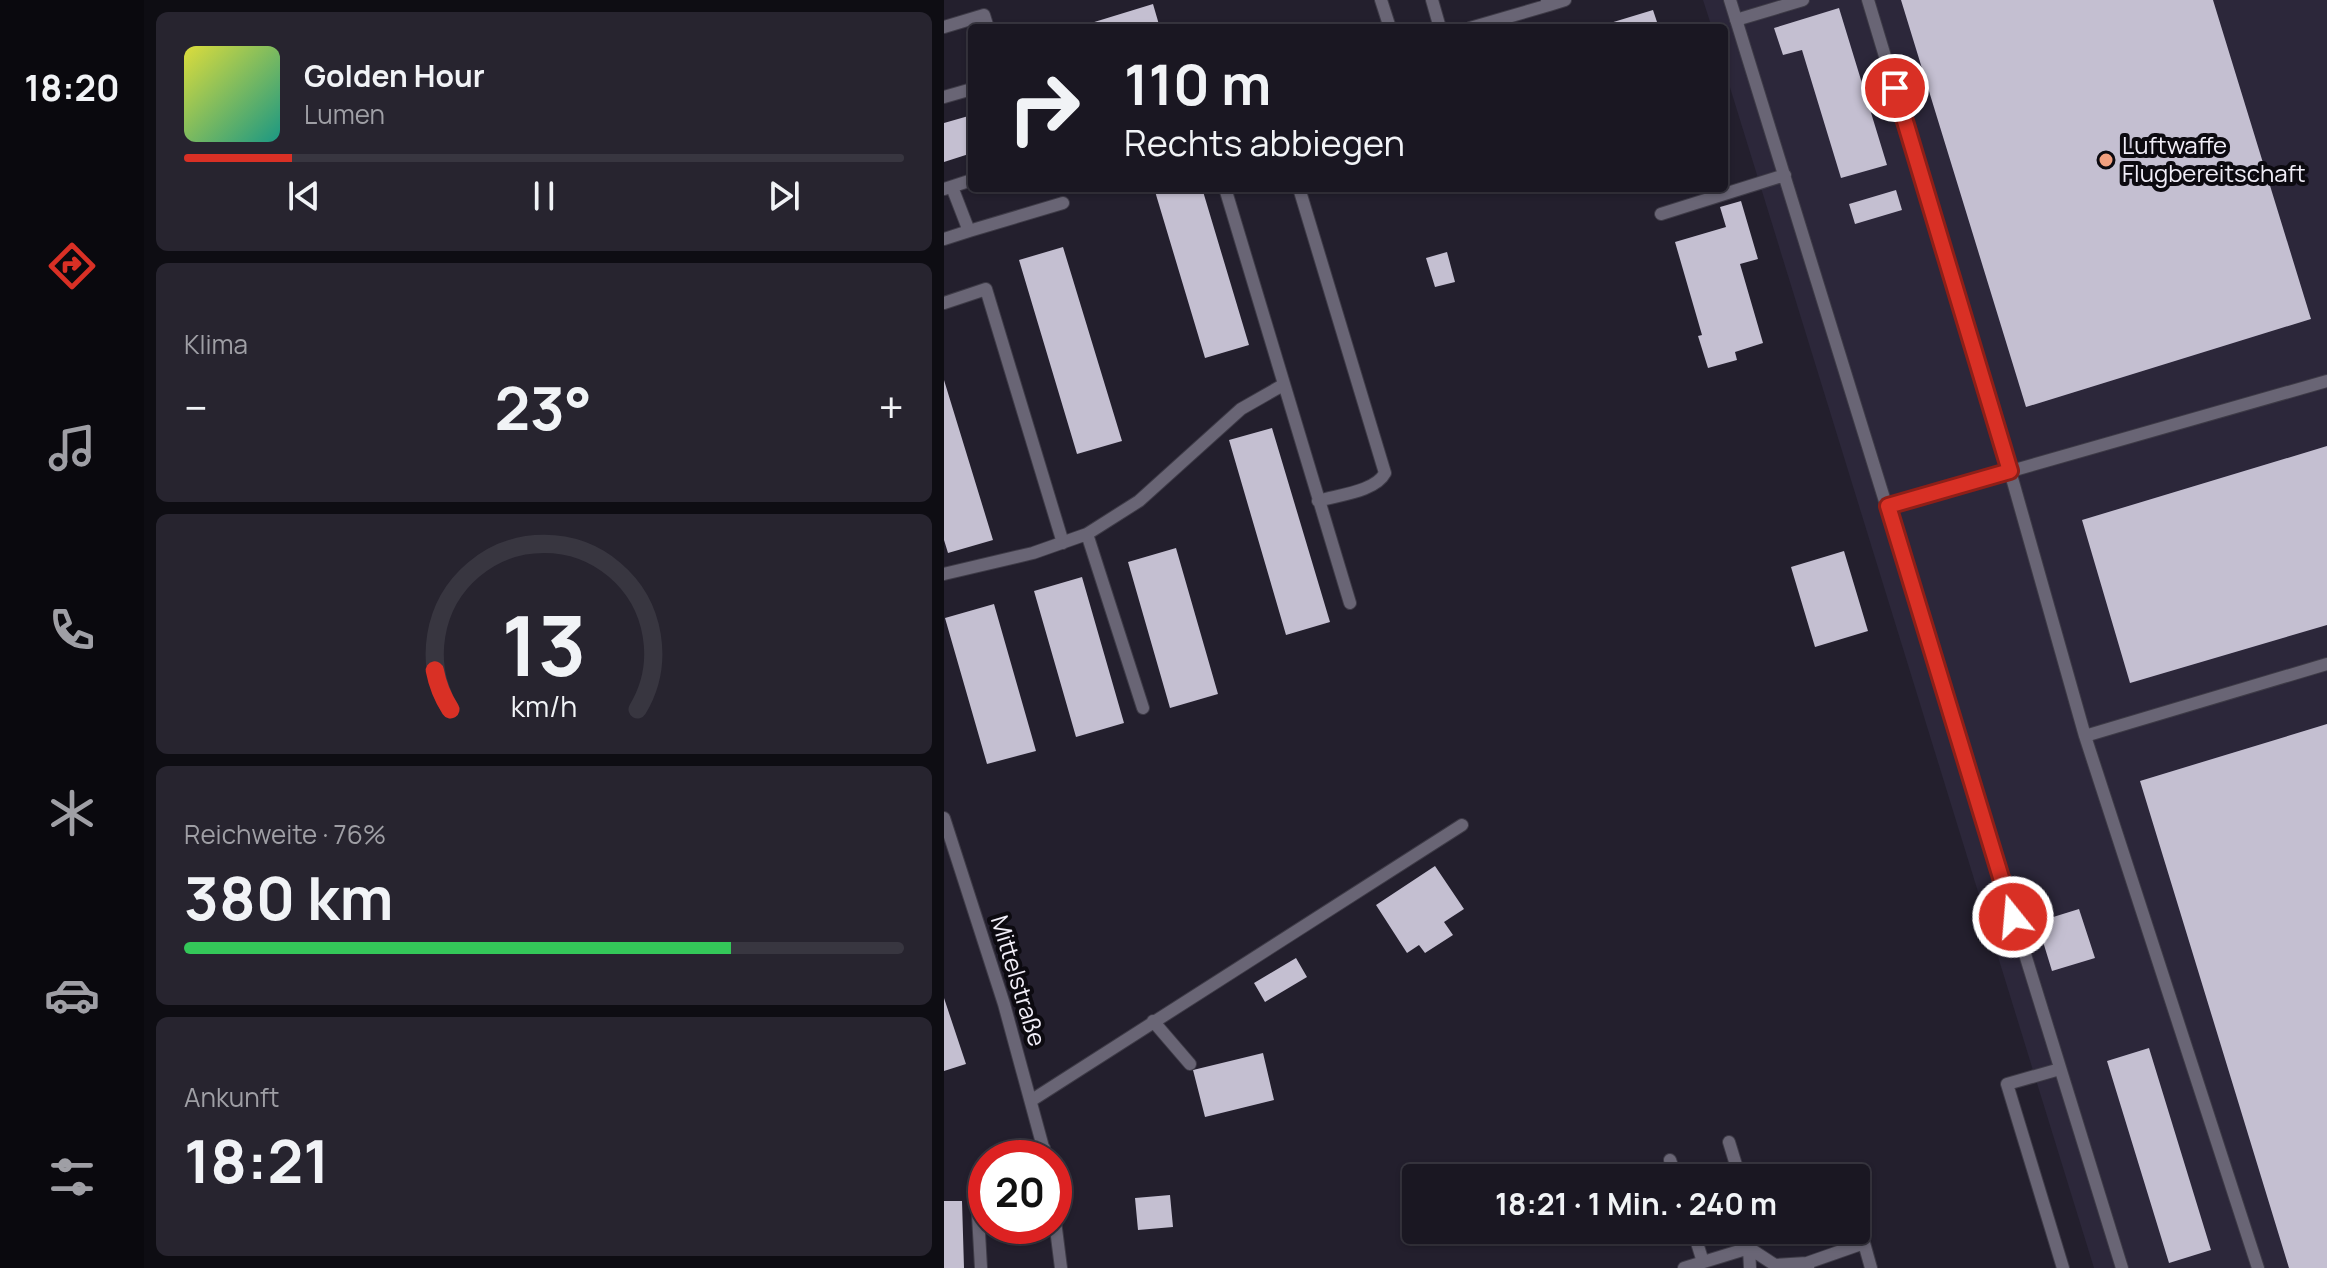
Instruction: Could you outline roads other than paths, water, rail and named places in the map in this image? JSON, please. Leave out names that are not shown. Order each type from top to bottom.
[{"type":"lane","points":[[1381,0],[1389,24]]},
{"type":"lane","points":[[1432,0],[1439,24]]},
{"type":"lane","points":[[1482,24],[1548,2],[1565,0]]},
{"type":"lane","points":[[1730,0],[2122,1268]]},
{"type":"lane","points":[[1736,20],[1803,0]]},
{"type":"lane","points":[[1868,0],[2010,471],[2085,736],[2258,1268]]},
{"type":"lane","points":[[944,27],[984,15],[987,24]]},
{"type":"lane","points":[[944,97],[968,90]]},
{"type":"lane","points":[[1661,214],[1785,175]]},
{"type":"lane","points":[[968,181],[948,188],[969,231]]},
{"type":"lane","points":[[1226,192],[1350,603]]},
{"type":"lane","points":[[1300,192],[1385,473],[1382,480],[1372,486],[1318,501]]},
{"type":"lane","points":[[944,239],[1063,203]]},
{"type":"lane","points":[[944,303],[986,289],[1063,543]]},
{"type":"lane","points":[[1888,506],[2327,381]]},
{"type":"lane","points":[[944,574],[1033,553],[1087,534],[1139,501],[1241,409],[1283,385]]},
{"type":"lane","points":[[1087,534],[1143,708]]},
{"type":"lane","points":[[2085,736],[2327,664]]},
{"type":"lane","name":"Mittelstraße","points":[[944,818],[1042,1140]]},
{"type":"lane","points":[[1032,1100],[1462,825]]},
{"type":"lane","points":[[1153,1021],[1190,1064]]},
{"type":"lane","points":[[2060,1069],[2007,1084],[2063,1268]]},
{"type":"lane","points":[[1729,1142],[1736,1164]]},
{"type":"lane","points":[[1670,1160],[1671,1164]]},
{"type":"lane","points":[[1749,1248],[1775,1265],[1807,1265],[1864,1243],[1871,1268]]},
{"type":"lane","points":[[980,1244],[981,1268]]},
{"type":"lane","points":[[1058,1244],[1061,1268]]},
{"type":"lane","points":[[1697,1244],[1703,1262]]},
{"type":"lane","points":[[1750,1244],[1750,1268]]},
{"type":"lane","points":[[1684,1268],[1749,1248]]},
{"type":"place","name":"Luftwaffe Flugbereitschaft","points":[[2106,160]]}]
